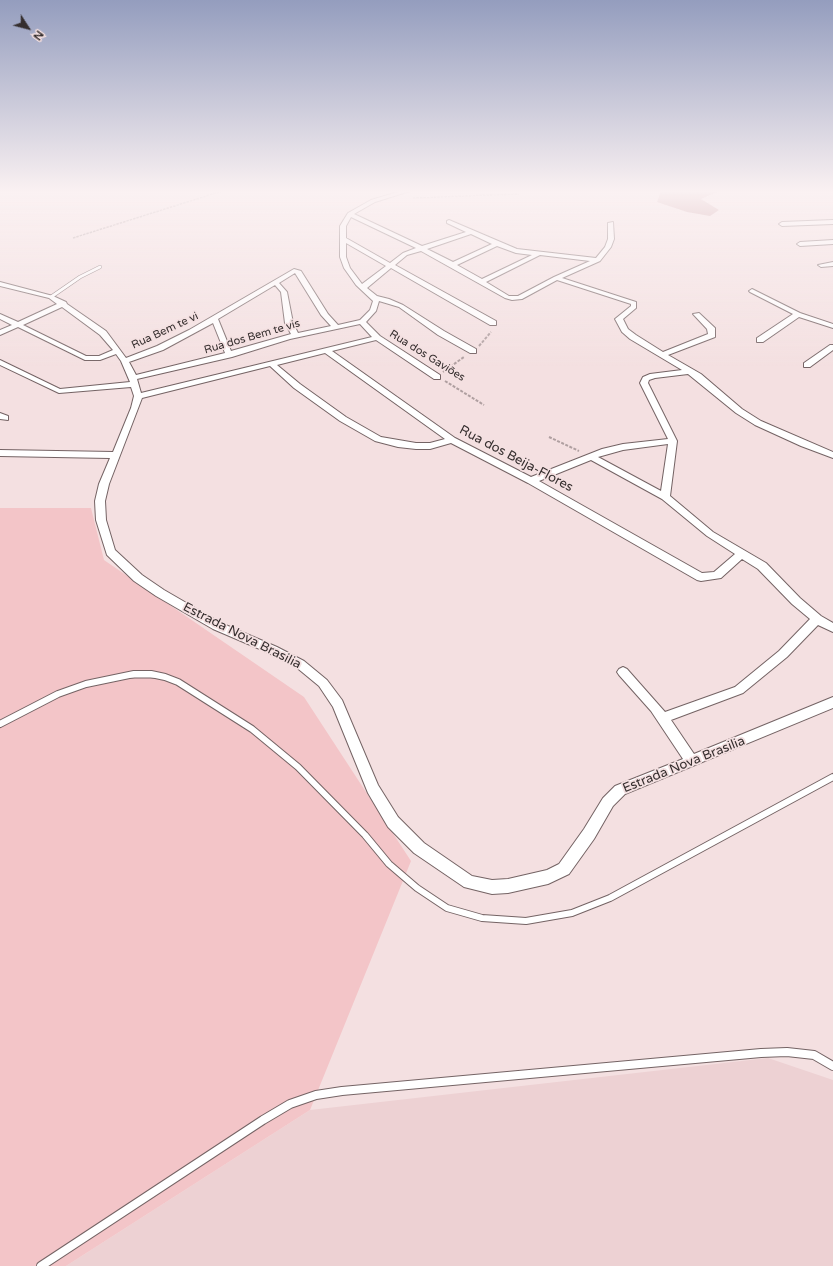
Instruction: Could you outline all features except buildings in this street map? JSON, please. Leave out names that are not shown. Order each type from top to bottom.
[{"type":"street","points":[[343,250],[345,264],[362,288],[375,298],[395,303],[441,333],[473,351]]},
{"type":"street","points":[[363,250],[493,323]]},
{"type":"street","points":[[362,288],[378,278],[390,265],[405,254],[418,250]]},
{"type":"street","points":[[423,250],[483,281],[508,297],[520,298],[556,278],[598,260],[606,250]]},
{"type":"street","points":[[452,265],[483,250]]},
{"type":"street","points":[[514,250],[520,252],[598,260]]},
{"type":"street","points":[[483,281],[538,254]]},
{"type":"street","points":[[821,265],[833,264]]},
{"type":"street","name":"Rua Bem te vi","points":[[125,361],[167,345],[215,320],[294,271],[299,272],[325,315],[335,326]]},
{"type":"street","points":[[556,278],[634,303],[635,306],[619,319],[622,325],[633,337],[664,354],[690,371],[708,384],[739,411],[758,423],[804,444],[833,455]]},
{"type":"street","points":[[275,282],[284,292],[289,322],[296,336]]},
{"type":"street","points":[[0,284],[51,297],[64,303],[99,330],[125,361],[134,381],[138,396],[377,338]]},
{"type":"street","points":[[752,291],[798,314],[833,326]]},
{"type":"street","points":[[362,322],[373,311],[375,298]]},
{"type":"street","points":[[0,333],[64,303]]},
{"type":"street","points":[[664,354],[712,335],[711,328],[697,314]]},
{"type":"street","points":[[760,340],[798,314]]},
{"type":"street","points":[[0,316],[86,358],[94,359],[117,351]]},
{"type":"street","name":"Rua Bem te vi","points":[[215,320],[229,355]]},
{"type":"street","name":"Rua dos Bem te vis","points":[[0,362],[59,391],[84,390],[134,381],[296,336],[335,326],[362,322]]},
{"type":"street","name":"Rua dos Gaviões","points":[[362,322],[377,338],[437,377]]},
{"type":"street","points":[[807,365],[833,347]]},
{"type":"street","name":"Rua dos Beija-Flores","points":[[327,351],[452,440],[531,481],[701,577],[717,575],[742,553]]},
{"type":"street","points":[[272,364],[297,386],[343,420],[378,439],[398,444],[416,446],[430,446],[452,440]]},
{"type":"street","points":[[665,497],[673,441],[644,383],[646,379],[653,376],[690,371]]},
{"type":"street","name":"Estrada Nova Brasilia","points":[[138,396],[135,408],[104,484],[100,501],[101,520],[111,552],[133,573],[160,593],[217,626],[273,650],[300,664],[323,683],[338,704],[372,789],[394,822],[419,848],[469,882],[492,887],[508,886],[548,877],[564,869],[589,834],[608,802],[620,790],[815,711],[833,702]]},
{"type":"street","points":[[531,481],[605,451],[623,447],[673,441]]},
{"type":"street","points":[[0,453],[116,455]]},
{"type":"street","points":[[590,456],[665,497],[710,534],[762,566],[796,601],[818,619],[833,628]]},
{"type":"street","points":[[663,718],[739,690],[783,654],[818,619]]},
{"type":"street","points":[[623,672],[645,694],[691,760]]},
{"type":"lane","points":[[51,297],[80,277],[100,267]]},
{"type":"lane","points":[[0,724],[58,694],[86,684],[134,674],[151,674],[165,677],[178,682],[252,729],[298,767],[365,835],[390,864],[417,888],[447,908],[482,918],[526,921],[572,913],[610,898],[833,777]]},
{"type":"lane","points":[[41,1266],[263,1120],[290,1104],[316,1095],[342,1091],[761,1053],[787,1052],[814,1055],[833,1066]]},
{"type":"path","name":"Rua dos Gaviões","points":[[437,377],[484,405]]},
{"type":"path","points":[[549,437],[590,456]]},
{"type":"shaded area","points":[[0,508],[91,508],[104,560],[304,697],[411,861],[310,1110],[66,1266],[0,1266]]},
{"type":"shaded area","points":[[768,1058],[833,1080],[833,1266],[66,1266],[310,1110]]}]
